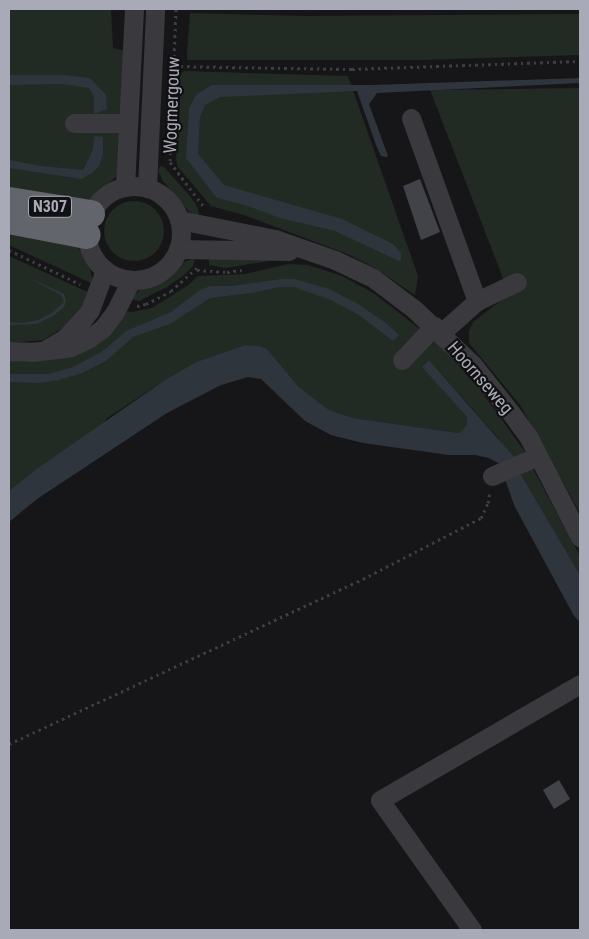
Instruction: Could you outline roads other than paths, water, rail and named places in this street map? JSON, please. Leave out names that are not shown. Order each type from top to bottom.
[{"type":"highway","name":"N307","points":[[9,201],[89,224]]},
{"type":"highway","name":"N307","points":[[9,220],[89,224]]},
{"type":"street","points":[[125,187],[134,9]]},
{"type":"street","name":"Wogmergouw","points":[[146,188],[155,9]]},
{"type":"street","points":[[411,118],[477,301]]},
{"type":"street","points":[[74,123],[128,123]]},
{"type":"street","points":[[125,187],[146,188],[167,200],[179,220],[180,240],[178,250],[171,262],[160,272],[146,278],[131,280],[105,270],[91,251],[89,224],[105,196],[125,187]]},
{"type":"street","name":"Hoornseweg","points":[[179,220],[275,239],[334,260],[373,278],[438,329],[498,395],[528,436],[580,537]]},
{"type":"street","name":"Hoornseweg","points":[[178,250],[289,251],[334,260]]},
{"type":"street","points":[[43,351],[65,338],[90,310],[105,270]]},
{"type":"street","points":[[9,352],[43,351],[71,347],[96,334],[115,312],[131,280]]},
{"type":"street","points":[[402,360],[438,329],[477,301],[517,282]]},
{"type":"street","points":[[505,471],[538,456]]},
{"type":"street","points":[[472,930],[380,800],[580,684]]}]
